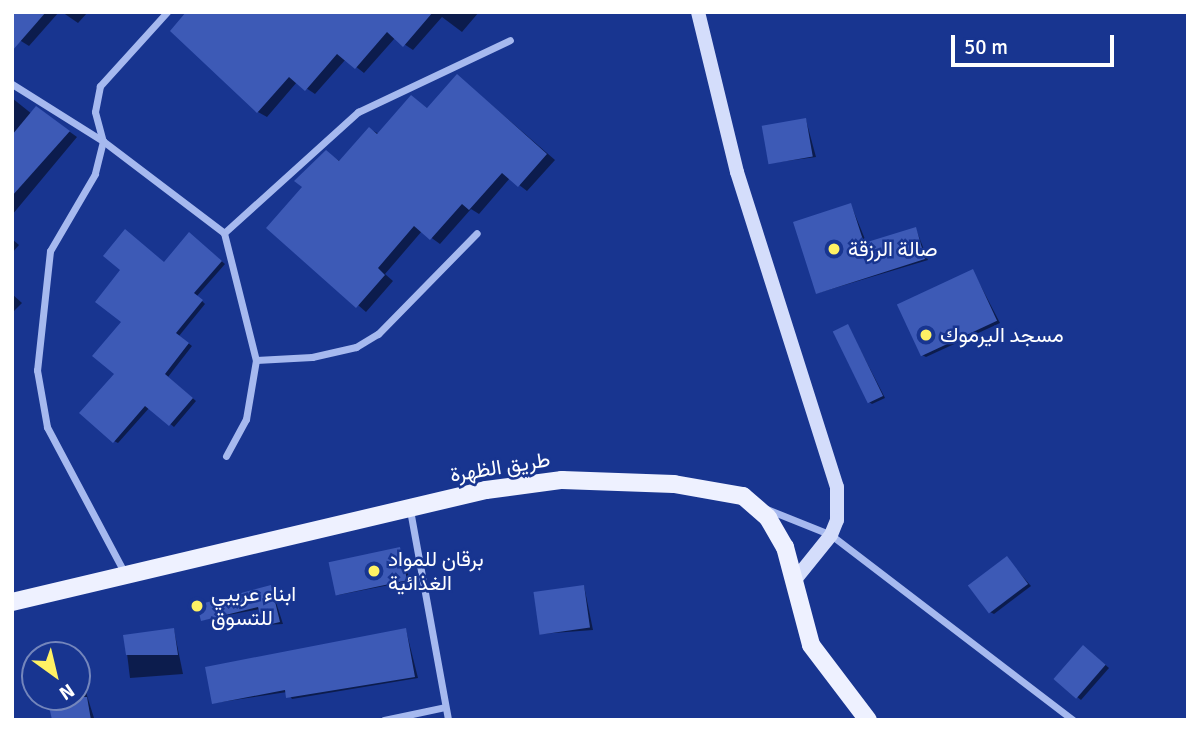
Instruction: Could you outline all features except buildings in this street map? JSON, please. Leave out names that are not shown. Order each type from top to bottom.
[{"type":"main road","name":"طريق الظهرة","points":[[12,602],[409,506],[524,484],[601,479],[709,489],[743,496],[756,506]]},
{"type":"main road","points":[[756,506],[785,547],[811,645],[868,720]]},
{"type":"street","points":[[125,575],[47,427],[37,370],[50,251],[95,174],[103,141],[94,97],[167,12]]},
{"type":"street","points":[[698,12],[737,172],[837,487],[837,520],[831,535],[794,581]]},
{"type":"street","points":[[224,233],[358,112],[510,40]]},
{"type":"street","points":[[12,84],[103,141],[224,233],[256,360],[246,419],[226,456]]},
{"type":"street","points":[[256,360],[312,357],[356,346],[378,334],[477,233]]},
{"type":"street","points":[[409,506],[447,720]]},
{"type":"street","points":[[756,506],[831,535],[1073,720]]},
{"type":"street","points":[[384,720],[445,707]]},
{"type":"place","name":"صالة الرزقة","points":[[834,249]]},
{"type":"place","name":"مسجد اليرموك","points":[[926,335]]},
{"type":"place","name":"برقان للمواد الغذائية","points":[[374,571]]},
{"type":"place","name":"ابناء عريبي للتسوق","points":[[197,606]]}]
